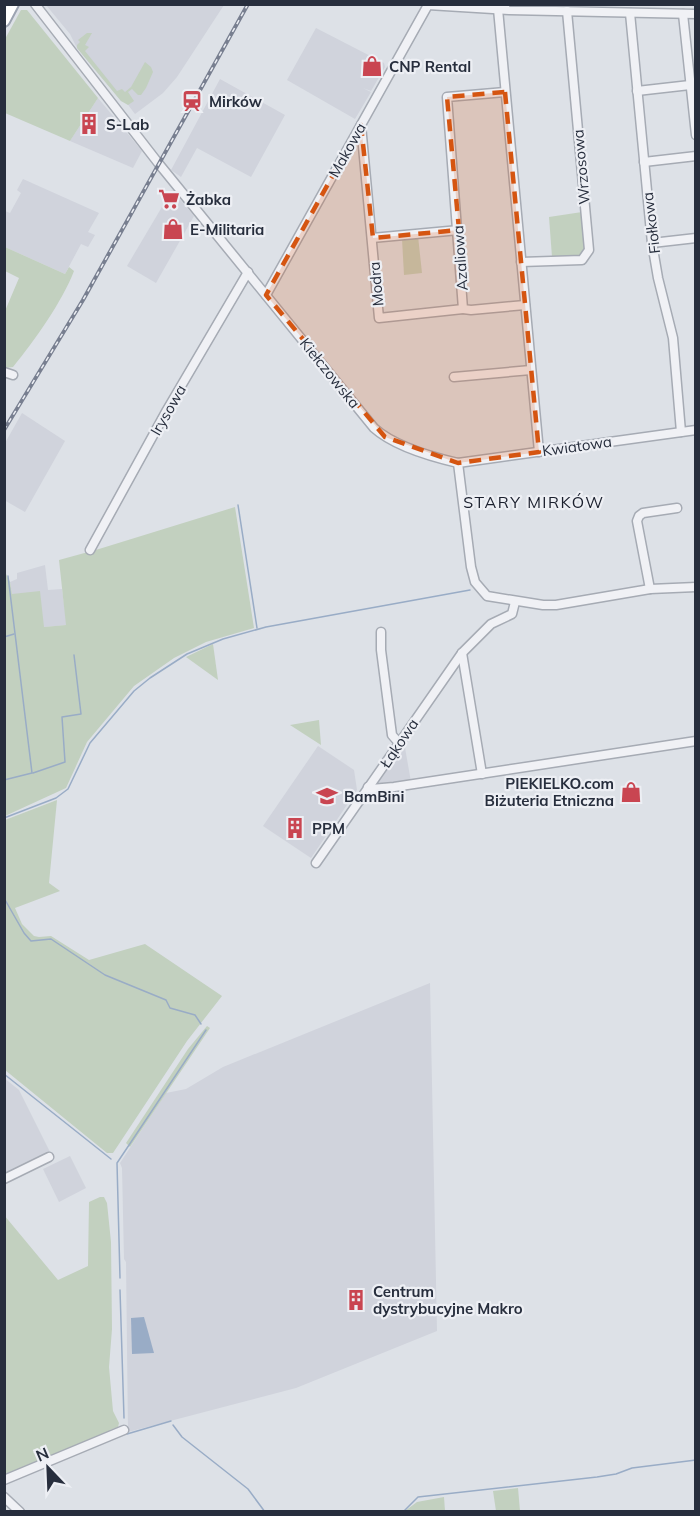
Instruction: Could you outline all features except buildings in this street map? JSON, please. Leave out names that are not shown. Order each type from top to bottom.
[{"type":"main road","points":[[4,21],[13,4]]},
{"type":"street","points":[[428,5],[696,14]]},
{"type":"street","name":"Makowa","points":[[266,295],[428,5]]},
{"type":"street","name":"Kiełczowska","points":[[34,6],[159,164],[382,435],[398,443],[458,463]]},
{"type":"street","points":[[498,9],[540,452]]},
{"type":"street","name":"Wrzosowa","points":[[521,262],[582,260],[589,250],[567,11]]},
{"type":"street","name":"Fiołkowa","points":[[630,12],[652,243],[673,338],[681,432]]},
{"type":"street","points":[[683,14],[696,135]]},
{"type":"street","points":[[637,91],[690,85]]},
{"type":"street","name":"Azaliowa","points":[[505,92],[447,98],[459,230],[463,309],[525,305]]},
{"type":"street","name":"Modra","points":[[362,125],[379,318],[463,309]]},
{"type":"street","points":[[644,162],[696,156]]},
{"type":"street","points":[[372,238],[459,230]]},
{"type":"street","points":[[652,243],[696,238]]},
{"type":"street","name":"Irysowa","points":[[90,550],[167,410],[248,272]]},
{"type":"street","points":[[454,376],[531,370]]},
{"type":"street","name":"Kwiatowa","points":[[458,463],[696,430]]},
{"type":"street","points":[[458,463],[475,582],[487,596],[515,602],[556,605],[650,589],[696,587]]},
{"type":"street","points":[[650,589],[639,516],[643,513],[677,508]]},
{"type":"street","name":"Łąkowa","points":[[316,863],[462,653],[491,624],[512,614],[515,602]]},
{"type":"street","points":[[381,632],[381,650],[392,735],[399,743]]},
{"type":"street","points":[[462,653],[482,774]]},
{"type":"street","points":[[368,787],[371,789],[386,788],[696,741]]},
{"type":"street","points":[[4,1179],[49,1157]]},
{"type":"street","points":[[4,1480],[124,1430]]},
{"type":"street","points":[[4,1497],[20,1512]]},
{"type":"highlighted area","points":[[505,92],[539,452],[458,463],[385,437],[266,295],[361,125],[373,238],[459,230],[447,97]]},
{"type":"shaded area","points":[[46,5],[224,5],[177,77],[163,93],[135,114],[126,102],[121,101],[77,48],[70,34]]},
{"type":"shaded area","points":[[316,28],[384,63],[385,67],[371,91],[363,88],[371,92],[355,119],[287,80]]},
{"type":"shaded area","points":[[220,79],[285,115],[251,177],[197,148],[181,177],[171,170]]},
{"type":"shaded area","points":[[98,98],[142,151],[133,168],[70,141]]},
{"type":"shaded area","points":[[23,179],[99,213],[88,232],[95,235],[88,247],[81,244],[65,274],[5,247],[4,212],[10,213],[21,193],[17,190]]},
{"type":"shaded area","points":[[172,190],[194,216],[156,283],[127,266]]},
{"type":"shaded area","points":[[22,413],[65,441],[25,512],[4,500],[5,443]]},
{"type":"shaded area","points":[[45,565],[48,590],[62,589],[67,625],[44,627],[12,594],[10,582],[17,579],[17,573]]},
{"type":"shaded area","points":[[404,742],[411,782],[374,787]]},
{"type":"shaded area","points":[[318,746],[354,770],[357,790],[311,858],[263,826]]},
{"type":"shaded area","points":[[430,983],[437,1331],[296,1388],[128,1432],[126,1262],[124,1259],[120,1163],[166,1093],[186,1089],[223,1067]]},
{"type":"shaded area","points":[[4,1078],[19,1090],[50,1152],[5,1175]]},
{"type":"shaded area","points":[[70,1156],[86,1188],[59,1202],[43,1169]]},
{"type":"green space","points":[[21,10],[27,10],[98,98],[70,141],[5,113],[5,39]]},
{"type":"green space","points":[[87,33],[92,33],[85,45],[89,47],[85,51],[117,91],[122,89],[125,92],[131,87],[145,62],[151,67],[153,72],[141,95],[132,89],[128,92],[134,101],[128,105],[121,101],[77,48],[80,42],[78,40]]},
{"type":"green space","points":[[582,212],[585,253],[581,258],[552,257],[549,217]]},
{"type":"green space","points":[[418,236],[422,273],[404,275],[402,239]]},
{"type":"green space","points":[[5,247],[65,274],[69,267],[74,271],[39,333],[13,367],[5,368],[5,311],[19,278],[5,271]]},
{"type":"green space","points":[[235,507],[254,628],[206,642],[174,658],[134,686],[87,742],[66,788],[5,816],[5,574],[10,582],[12,594],[40,591],[44,627],[66,625],[59,560]]},
{"type":"green space","points":[[213,644],[218,680],[186,657]]},
{"type":"green space","points":[[319,720],[321,745],[290,725]]},
{"type":"green space","points":[[57,800],[49,883],[60,891],[15,908],[22,924],[34,936],[51,936],[89,960],[145,944],[222,996],[187,1041],[113,1153],[107,1153],[5,1070],[5,820]]},
{"type":"green space","points":[[207,1026],[210,1028],[130,1147],[126,1143],[188,1049]]},
{"type":"green space","points":[[104,1197],[107,1203],[111,1242],[112,1329],[109,1367],[113,1411],[119,1423],[118,1427],[6,1476],[4,1215],[58,1280],[88,1266],[89,1202]]},
{"type":"green space","points":[[518,1488],[520,1511],[496,1511],[493,1491]]},
{"type":"green space","points":[[444,1497],[445,1511],[405,1511],[417,1502]]},
{"type":"water","points":[[144,1317],[154,1353],[132,1354],[131,1318]]},
{"type":"waterway","points":[[238,505],[257,628]]},
{"type":"waterway","points":[[4,780],[32,773],[8,576]]},
{"type":"waterway","points":[[4,818],[56,798],[68,789],[90,743],[134,691],[187,654],[223,639],[266,627],[470,590]]},
{"type":"waterway","points":[[4,637],[14,634]]},
{"type":"waterway","points":[[33,773],[65,762],[62,717],[81,714],[74,655]]},
{"type":"waterway","points":[[4,898],[31,941],[51,939],[105,975],[166,1000],[170,1008],[195,1015],[201,1024]]},
{"type":"waterway","points":[[120,1278],[117,1163],[206,1030]]},
{"type":"waterway","points":[[4,1074],[111,1159]]},
{"type":"waterway","points":[[120,1290],[124,1418]]},
{"type":"waterway","points":[[127,1434],[171,1421]]},
{"type":"waterway","points":[[173,1425],[182,1437],[248,1489],[265,1512]]},
{"type":"waterway","points":[[403,1512],[418,1497],[597,1477],[616,1474],[632,1468],[696,1460]]},
{"type":"railway","points":[[4,430],[83,300],[248,4]]},
{"type":"place","name":"CNP Rental","points":[[372,66]]},
{"type":"place","name":"Mirków","points":[[192,101]]},
{"type":"place","name":"S-Lab","points":[[89,124]]},
{"type":"place","name":"Żabka","points":[[169,199]]},
{"type":"place","name":"E-Militaria","points":[[173,229]]},
{"type":"place","name":"PIEKIELKO.com Biżuteria Etniczna","points":[[631,792]]},
{"type":"place","name":"BamBini","points":[[327,796]]},
{"type":"place","name":"PPM","points":[[295,828]]},
{"type":"place","name":"Centrum dystrybucyjne Makro","points":[[356,1300]]},
{"type":"district","name":"STARY MIRKÓW","points":[[534,502]]}]
